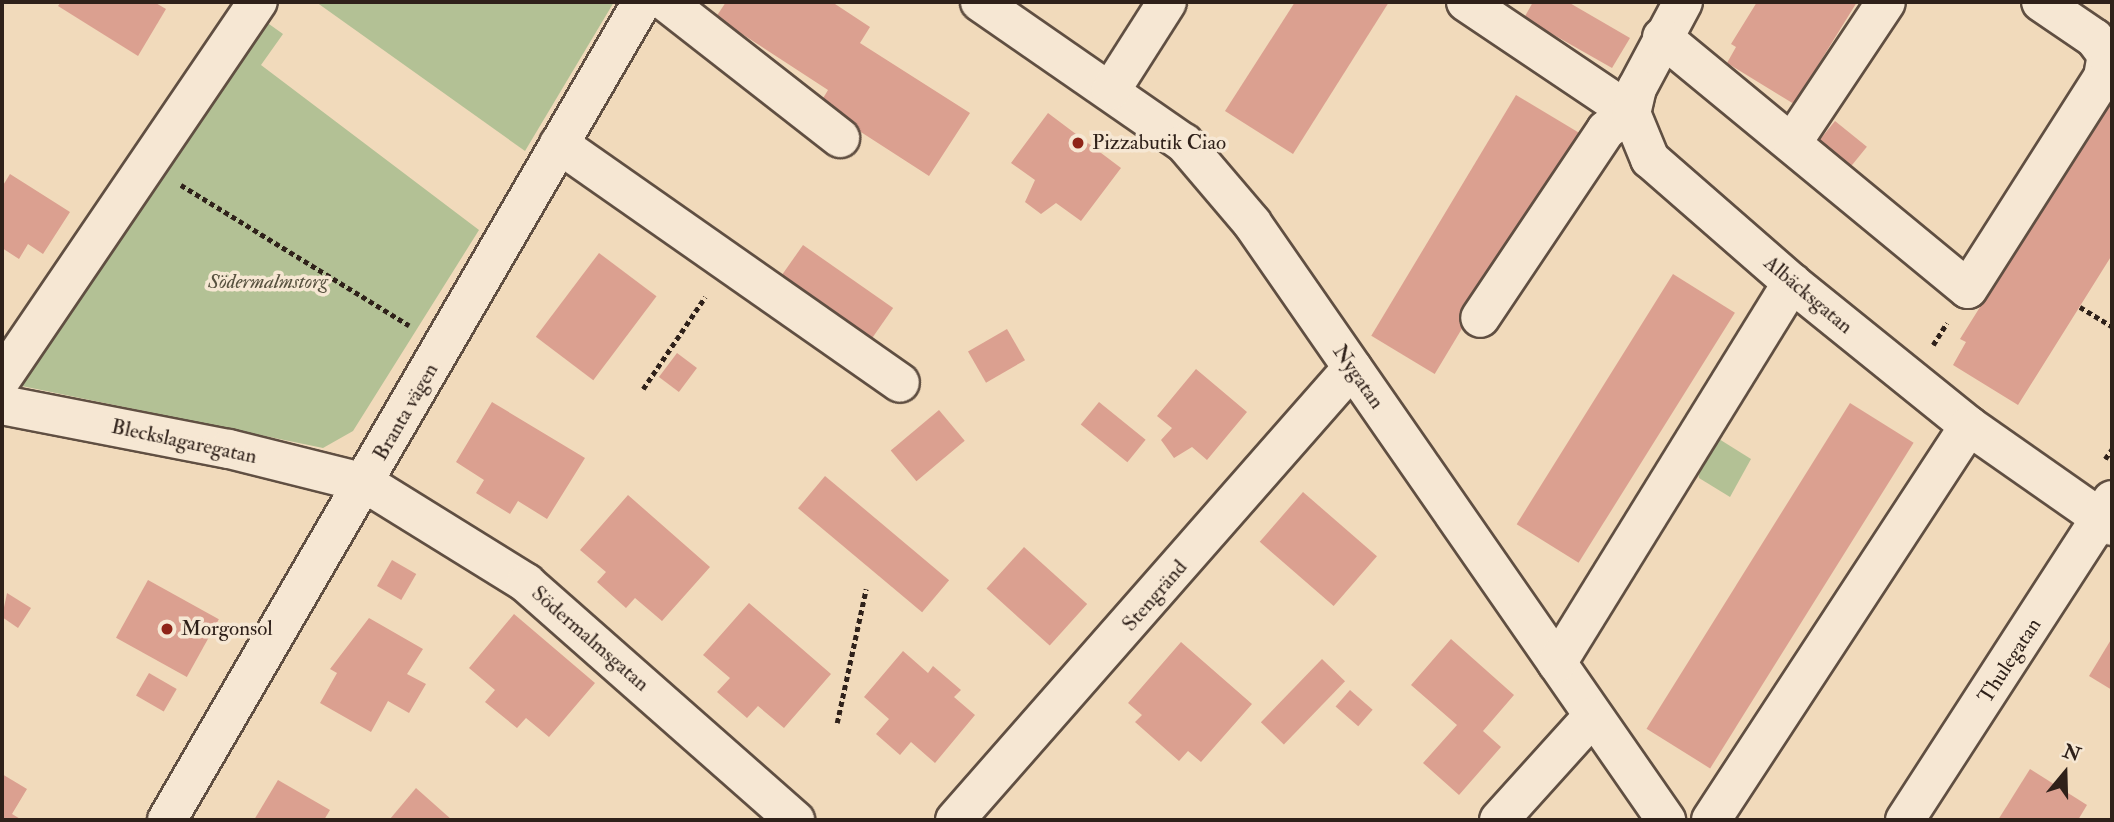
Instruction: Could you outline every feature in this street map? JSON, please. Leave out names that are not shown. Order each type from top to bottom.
[{"type":"street","points":[[2,378],[150,165],[258,2]]},
{"type":"street","name":"Branta vägen","points":[[167,820],[642,2]]},
{"type":"street","points":[[666,2],[840,138]]},
{"type":"street","name":"Nygatan","points":[[980,2],[1184,143],[1252,223],[1665,820]]},
{"type":"street","points":[[1111,90],[1167,2]]},
{"type":"street","points":[[1466,2],[1631,113]]},
{"type":"street","points":[[1480,318],[1606,130],[1631,113],[1637,88],[1683,2]]},
{"type":"street","points":[[1792,143],[1886,2]]},
{"type":"street","points":[[1662,37],[1968,289],[2103,77],[2107,55],[2094,38],[2041,2]]},
{"type":"street","name":"Albäcksgatan","points":[[1631,113],[1650,159],[1792,283],[1969,426],[2105,504]]},
{"type":"street","points":[[559,144],[900,383]]},
{"type":"street","points":[[1557,663],[1792,283]]},
{"type":"street","name":"Stengränd","points":[[955,820],[1352,368]]},
{"type":"street","name":"Bleckslagaregatan","points":[[2,405],[365,483]]},
{"type":"street","points":[[1712,820],[1969,426]]},
{"type":"street","name":"Södermalmsgatan","points":[[365,483],[526,583],[795,820]]},
{"type":"street","name":"Thulegatan","points":[[1905,820],[2105,504]]},
{"type":"street","points":[[1499,820],[1593,716]]},
{"type":"path","points":[[150,165],[411,326]]},
{"type":"path","points":[[643,389],[729,263]]},
{"type":"path","points":[[1911,379],[1968,289]]},
{"type":"path","points":[[2080,307],[2112,326]]},
{"type":"path","points":[[2105,504],[2112,449]]},
{"type":"path","points":[[837,723],[866,589]]},
{"type":"green space","points":[[316,2],[614,2],[525,151]]},
{"type":"green space","name":"Södermalmstorg","points":[[262,19],[283,34],[261,65],[479,230],[353,431],[323,448],[17,385]]},
{"type":"green space","points":[[1711,434],[1751,459],[1730,497],[1699,478],[1696,458]]},
{"type":"building","points":[[61,2],[154,2],[166,9],[138,56],[58,6]]},
{"type":"building","points":[[726,2],[832,2],[870,27],[860,43],[970,113],[929,176],[819,105],[828,90],[716,17]]},
{"type":"building","points":[[1295,2],[1389,2],[1293,154],[1225,111]]},
{"type":"building","points":[[1533,2],[1568,2],[1630,38],[1612,68],[1524,18]]},
{"type":"building","points":[[1757,2],[1857,2],[1794,104],[1727,63],[1736,47],[1731,44]]},
{"type":"building","points":[[1516,95],[1579,133],[1435,374],[1371,336]]},
{"type":"building","points":[[2112,96],[2112,255],[2018,405],[1953,365],[1966,342],[1960,339]]},
{"type":"building","points":[[1048,113],[1121,168],[1081,221],[1056,203],[1041,214],[1025,202],[1035,180],[1011,163]]},
{"type":"building","points":[[1835,121],[1867,147],[1844,175],[1812,149]]},
{"type":"building","points":[[10,174],[70,212],[43,254],[28,244],[19,259],[2,248],[2,187]]},
{"type":"building","points":[[803,245],[893,308],[870,342],[779,279]]},
{"type":"building","points":[[599,253],[657,296],[593,380],[536,337]]},
{"type":"building","points":[[1673,274],[1735,313],[1579,563],[1517,524]]},
{"type":"building","points":[[1007,329],[1025,360],[986,383],[968,352]]},
{"type":"building","points":[[677,353],[697,368],[679,392],[659,377]]},
{"type":"building","points":[[1196,369],[1247,412],[1207,460],[1192,447],[1174,458],[1161,440],[1172,428],[1157,416]]},
{"type":"building","points":[[492,402],[585,458],[547,519],[518,501],[510,514],[476,493],[484,480],[456,462]]},
{"type":"building","points":[[1099,402],[1146,440],[1127,462],[1081,425]]},
{"type":"building","points":[[1850,403],[1914,443],[1710,768],[1647,729]]},
{"type":"building","points":[[939,410],[965,441],[916,481],[891,450]]},
{"type":"building","points":[[825,476],[949,580],[922,612],[798,508]]},
{"type":"building","points":[[1303,492],[1377,556],[1334,606],[1260,542]]},
{"type":"building","points":[[628,495],[710,567],[662,621],[635,598],[626,608],[597,582],[606,572],[580,550]]},
{"type":"building","points":[[1024,547],[1087,604],[1050,645],[987,589]]},
{"type":"building","points":[[392,560],[416,574],[401,600],[377,586]]},
{"type":"building","name":"Morgonsol","points":[[148,580],[219,619],[187,677],[116,638]]},
{"type":"building","points":[[7,593],[31,608],[18,628],[2,617]]},
{"type":"building","points":[[749,603],[831,674],[784,728],[758,706],[747,718],[717,692],[730,678],[703,655]]},
{"type":"building","points":[[514,614],[595,683],[549,737],[526,718],[517,728],[485,702],[495,690],[469,668]]},
{"type":"building","points":[[369,618],[423,649],[407,674],[426,684],[409,713],[388,701],[371,732],[320,703],[337,673],[330,669]]},
{"type":"building","points":[[2112,638],[2112,690],[2089,676]]},
{"type":"building","points":[[1451,639],[1514,695],[1483,731],[1501,747],[1459,795],[1423,763],[1457,725],[1411,685]]},
{"type":"building","points":[[1181,642],[1252,704],[1201,762],[1188,751],[1179,761],[1135,722],[1142,715],[1128,703]]},
{"type":"building","points":[[903,651],[928,673],[933,666],[961,690],[954,697],[975,715],[935,763],[911,742],[900,755],[876,734],[889,719],[864,697]]},
{"type":"building","points":[[1322,659],[1345,681],[1284,745],[1261,722]]},
{"type":"building","points":[[149,673],[177,689],[164,712],[136,696]]},
{"type":"building","points":[[1350,690],[1373,710],[1358,726],[1336,707]]},
{"type":"building","points":[[2030,769],[2087,805],[2078,820],[1998,820]]},
{"type":"building","points":[[2,774],[27,789],[12,814],[22,820],[2,820]]},
{"type":"building","points":[[278,780],[330,810],[324,820],[254,820]]},
{"type":"building","points":[[416,788],[452,820],[390,819]]},
{"type":"place","name":"Pizzabutik Ciao","points":[[1078,143]]},
{"type":"place","name":"Morgonsol","points":[[167,629]]}]
